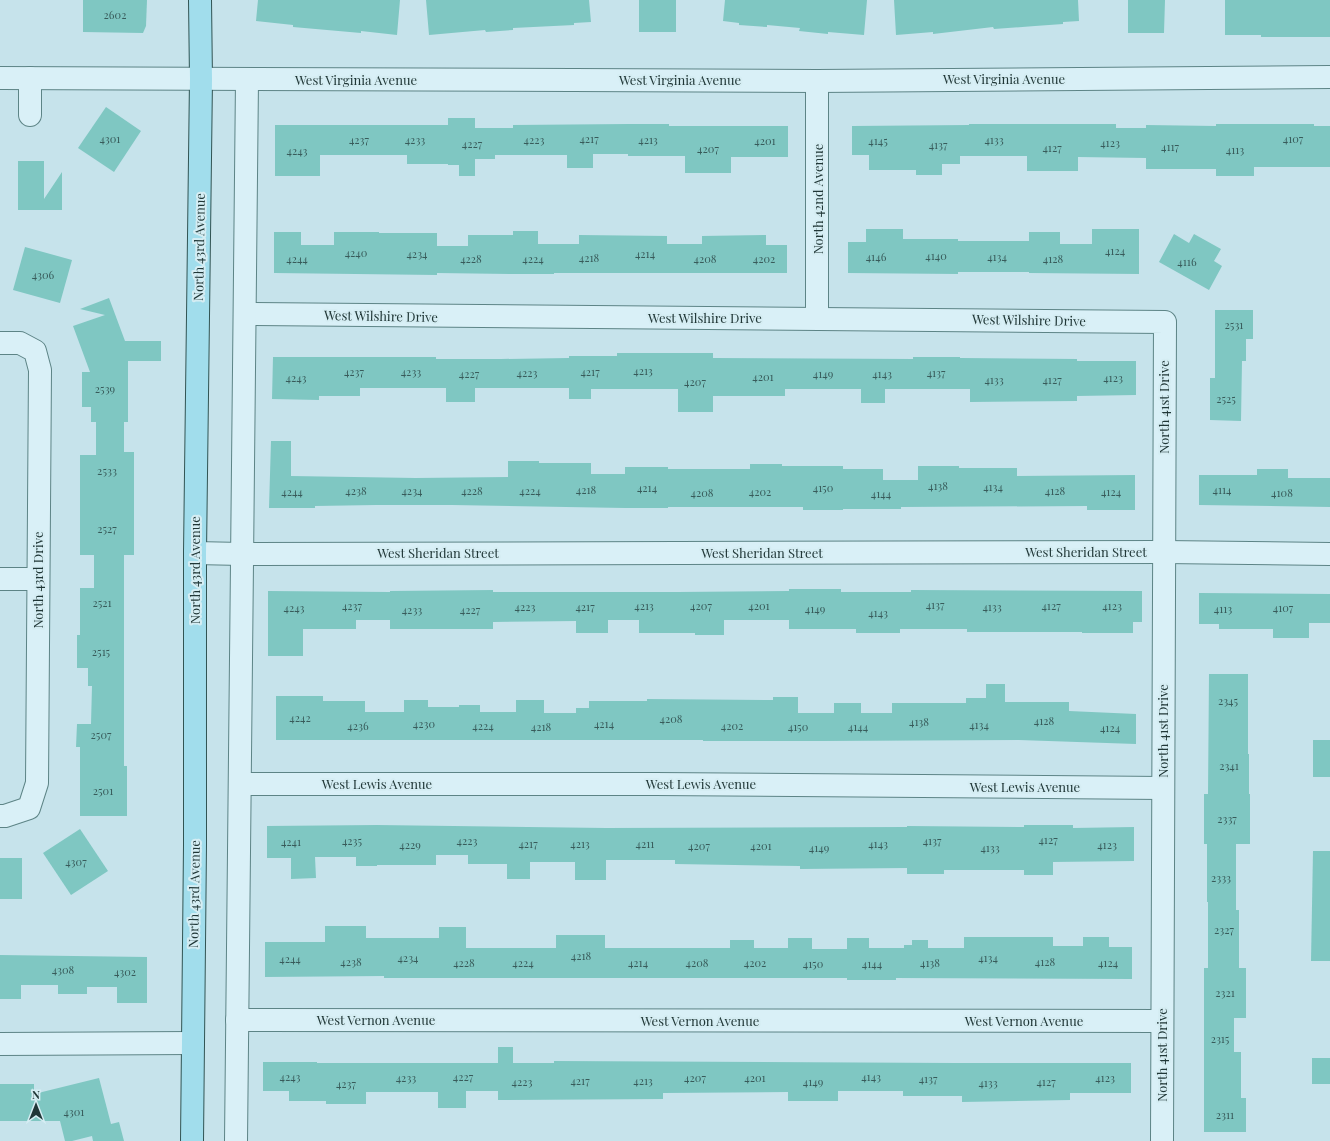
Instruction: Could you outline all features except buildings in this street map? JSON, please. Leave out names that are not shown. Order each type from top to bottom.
[{"type":"main road","name":"North 43rd Avenue","points":[[192,1141],[195,845],[195,552],[201,78],[200,0]]},
{"type":"street","name":"West Virginia Avenue","points":[[0,78],[201,78],[247,80],[817,80],[1330,77]]},
{"type":"street","points":[[30,78],[30,115]]},
{"type":"street","points":[[236,1141],[247,80]]},
{"type":"street","name":"North 42nd Avenue","points":[[817,80],[817,318]]},
{"type":"street","name":"West Wilshire Drive","points":[[245,314],[521,318],[817,318],[1165,322]]},
{"type":"street","name":"North 41st Drive","points":[[1162,1141],[1165,322]]},
{"type":"street","name":"North 43rd Drive","points":[[0,343],[20,343],[35,351],[40,370],[37,783],[29,808],[5,816],[0,816]]},
{"type":"street","name":"West Sheridan Street","points":[[195,552],[242,554],[1164,552],[1330,554]]},
{"type":"street","points":[[0,579],[38,579]]},
{"type":"street","name":"West Lewis Avenue","points":[[240,784],[655,784],[1163,788]]},
{"type":"street","name":"West Vernon Avenue","points":[[237,1020],[1162,1021]]},
{"type":"street","points":[[0,1044],[193,1043]]}]
